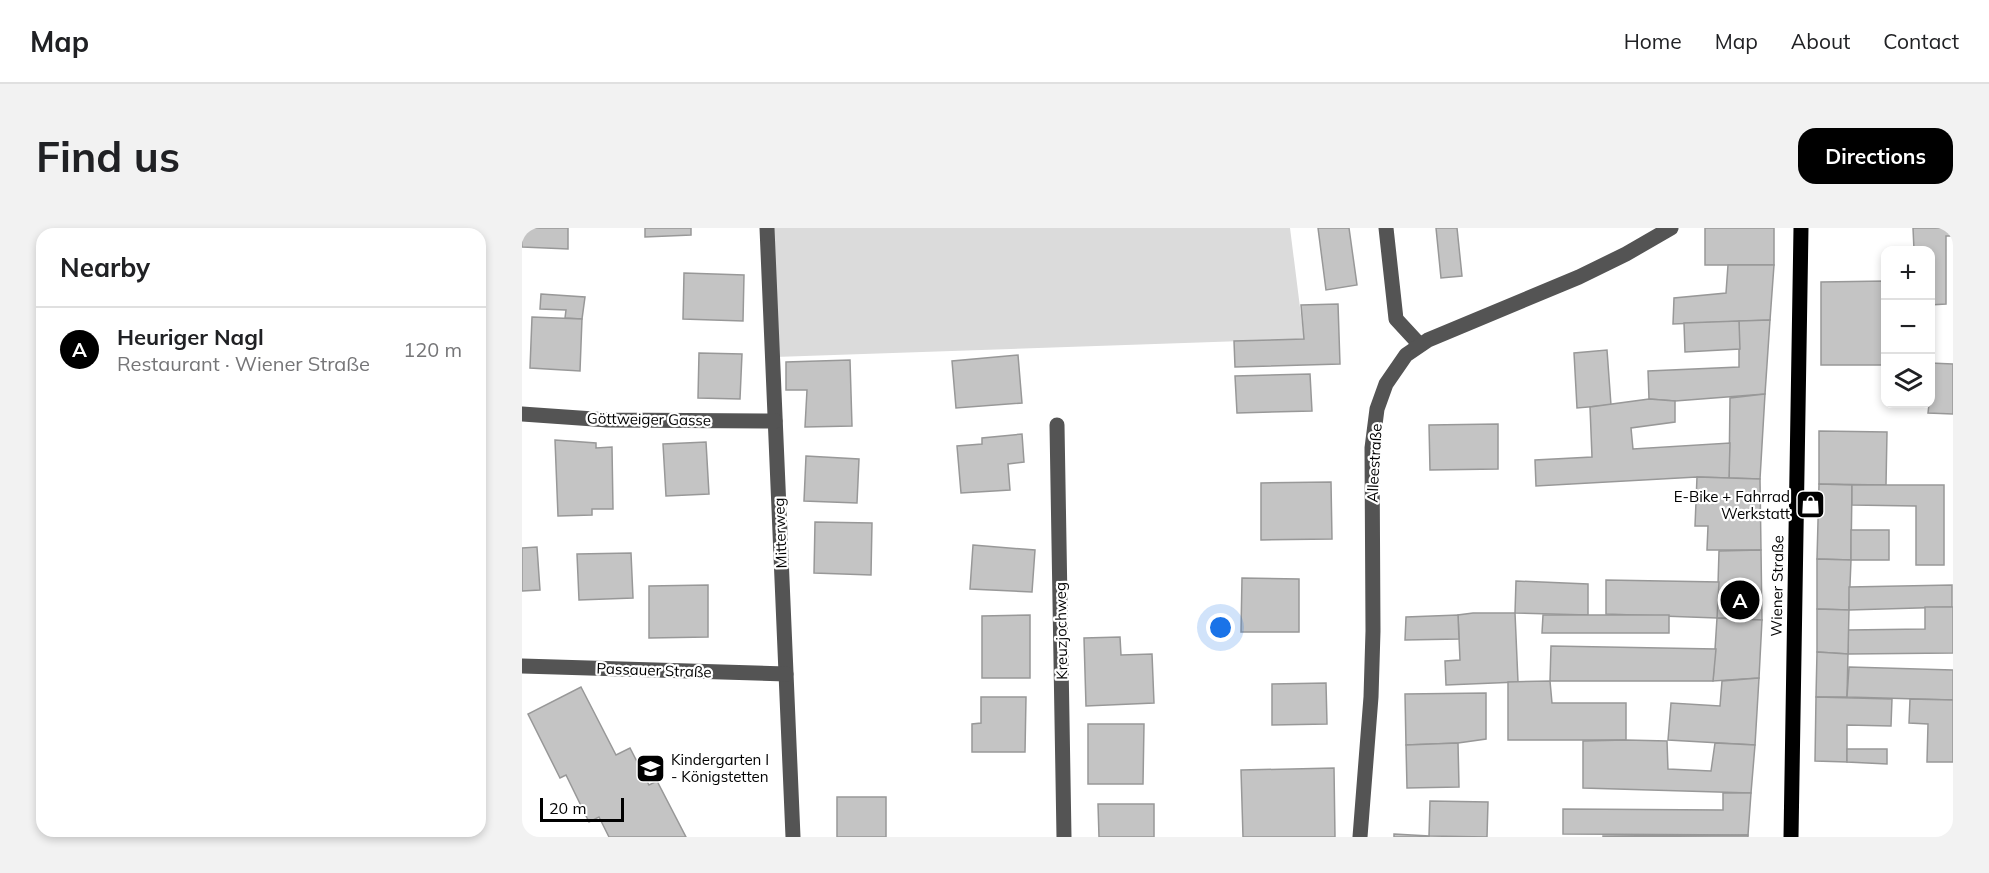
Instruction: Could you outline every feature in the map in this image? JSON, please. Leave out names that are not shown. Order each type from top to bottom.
[{"type":"main road","name":"Wiener Straße","points":[[1791,837],[1801,228]]},
{"type":"street","name":"Mitterweg","points":[[767,228],[793,837]]},
{"type":"street","points":[[1386,228],[1396,319],[1420,345]]},
{"type":"street","name":"Alleestraße","points":[[1360,837],[1372,653],[1371,467],[1377,409],[1386,384],[1400,362],[1420,345],[1445,331],[1602,266],[1671,228]]},
{"type":"street","name":"Göttweiger Gasse","points":[[522,414],[608,420],[775,422]]},
{"type":"street","name":"Kreuzjochweg","points":[[1057,425],[1064,837]]},
{"type":"street","name":"Passauer Straße","points":[[522,666],[786,674]]},
{"type":"shaded area","points":[[773,228],[1290,228],[1304,339],[775,357]]},
{"type":"building","points":[[522,228],[568,228],[568,249],[522,247]]},
{"type":"building","points":[[645,228],[691,228],[691,235],[645,237]]},
{"type":"building","points":[[1318,228],[1349,228],[1357,285],[1326,290]]},
{"type":"building","points":[[1436,228],[1457,228],[1462,276],[1441,278]]},
{"type":"building","points":[[1705,228],[1774,228],[1774,265],[1705,265]]},
{"type":"building","points":[[1913,228],[1953,228],[1953,236],[1946,236],[1946,304],[1935,305],[1935,246],[1914,246]]},
{"type":"building","points":[[1728,265],[1774,265],[1770,320],[1673,324],[1674,298],[1726,293]]},
{"type":"building","points":[[684,273],[744,275],[743,321],[683,319]]},
{"type":"building","points":[[1881,281],[1881,365],[1821,365],[1821,282]]},
{"type":"building","points":[[541,294],[585,297],[582,319],[565,318],[566,310],[540,309]]},
{"type":"building","points":[[1338,304],[1340,364],[1235,367],[1234,341],[1304,339],[1301,305]]},
{"type":"building","points":[[532,317],[582,319],[580,371],[530,368]]},
{"type":"building","points":[[1770,320],[1765,394],[1675,401],[1649,399],[1648,371],[1739,367],[1739,321]]},
{"type":"building","points":[[1739,321],[1740,349],[1685,352],[1684,323]]},
{"type":"building","points":[[1607,350],[1611,405],[1577,408],[1574,353]]},
{"type":"building","points":[[699,353],[742,354],[740,399],[698,398]]},
{"type":"building","points":[[1018,355],[1022,403],[956,408],[952,361]]},
{"type":"building","points":[[850,360],[852,426],[805,427],[807,390],[786,390],[786,362]]},
{"type":"building","points":[[1935,363],[1953,364],[1953,414],[1928,413],[1929,408],[1935,408]]},
{"type":"building","points":[[1310,374],[1312,411],[1237,413],[1235,376]]},
{"type":"building","points":[[1765,394],[1760,479],[1729,478],[1730,398]]},
{"type":"building","points":[[1649,399],[1675,401],[1675,422],[1631,428],[1633,449],[1730,443],[1729,478],[1697,477],[1536,486],[1535,460],[1592,457],[1590,407]]},
{"type":"building","points":[[1498,424],[1498,469],[1430,470],[1429,425]]},
{"type":"building","points":[[1819,431],[1887,432],[1886,485],[1819,484]]},
{"type":"building","points":[[1022,434],[1024,462],[1008,464],[1010,490],[961,493],[957,446],[982,444],[982,438]]},
{"type":"building","points":[[555,440],[596,443],[596,448],[612,447],[613,509],[592,509],[592,515],[558,516]]},
{"type":"building","points":[[706,442],[709,494],[666,496],[663,444]]},
{"type":"building","points":[[806,456],[859,459],[857,503],[804,501]]},
{"type":"building","points":[[1697,477],[1760,479],[1761,550],[1707,550],[1708,526],[1695,526]]},
{"type":"building","points":[[1331,482],[1332,539],[1261,540],[1261,483]]},
{"type":"building","points":[[1819,484],[1852,485],[1851,560],[1817,559]]},
{"type":"building","points":[[1852,485],[1944,485],[1944,565],[1916,565],[1916,506],[1852,505]]},
{"type":"building","points":[[815,522],[872,523],[871,575],[814,573]]},
{"type":"building","points":[[1851,530],[1889,530],[1889,560],[1851,560]]},
{"type":"building","points":[[973,545],[1035,550],[1032,592],[970,589]]},
{"type":"building","points":[[537,547],[540,590],[522,591],[522,548]]},
{"type":"building","points":[[1761,550],[1762,620],[1717,618],[1719,551]]},
{"type":"building","points":[[631,553],[633,598],[579,600],[577,554]]},
{"type":"building","points":[[1817,559],[1851,560],[1849,610],[1817,609]]},
{"type":"building","points":[[1242,578],[1299,579],[1299,632],[1241,632]]},
{"type":"building","points":[[1606,580],[1719,582],[1717,618],[1606,614]]},
{"type":"building","points":[[1516,581],[1588,584],[1588,615],[1515,613]]},
{"type":"building","points":[[708,585],[708,637],[649,638],[649,586]]},
{"type":"building","points":[[1952,585],[1952,607],[1849,610],[1849,587]]},
{"type":"building","points":[[1925,607],[1953,607],[1953,653],[1848,654],[1848,630],[1925,629]]},
{"type":"building","points":[[1817,609],[1849,610],[1848,654],[1817,652]]},
{"type":"building","points":[[1515,613],[1518,682],[1446,685],[1445,661],[1460,660],[1458,615]]},
{"type":"building","points":[[1030,615],[1030,678],[982,678],[982,616]]},
{"type":"building","points":[[1458,615],[1459,639],[1405,640],[1406,617]]},
{"type":"building","points":[[1543,615],[1669,615],[1669,633],[1542,633]]},
{"type":"building","points":[[1717,618],[1762,620],[1759,678],[1713,681]]},
{"type":"building","points":[[1120,637],[1121,655],[1152,654],[1154,703],[1086,706],[1084,638]]},
{"type":"building","points":[[1551,646],[1716,649],[1713,681],[1550,681]]},
{"type":"building","points":[[1817,652],[1848,654],[1847,697],[1816,697]]},
{"type":"building","points":[[1849,667],[1953,670],[1953,700],[1847,697]]},
{"type":"building","points":[[1759,678],[1755,745],[1668,740],[1671,703],[1720,706],[1722,681]]},
{"type":"building","points":[[1550,681],[1552,703],[1626,703],[1626,740],[1508,740],[1508,682]]},
{"type":"building","points":[[1326,683],[1327,724],[1272,725],[1272,684]]},
{"type":"building","points":[[581,687],[616,755],[630,748],[649,785],[657,781],[686,837],[609,837],[599,817],[589,822],[566,775],[560,778],[528,714]]},
{"type":"building","points":[[1486,693],[1486,739],[1458,743],[1406,745],[1405,694]]},
{"type":"building","points":[[981,697],[1026,697],[1025,752],[972,752],[972,724],[981,723]]},
{"type":"building","points":[[1816,697],[1892,699],[1891,726],[1847,725],[1847,762],[1815,761]]},
{"type":"building","points":[[1910,699],[1953,700],[1953,762],[1927,762],[1928,724],[1909,723]]},
{"type":"building","points":[[1088,724],[1144,724],[1143,784],[1088,784]]},
{"type":"building","points":[[1583,741],[1667,741],[1668,769],[1711,771],[1715,743],[1755,745],[1751,793],[1583,788]]},
{"type":"building","points":[[1458,743],[1459,787],[1407,788],[1406,745]]},
{"type":"building","points":[[1847,749],[1887,749],[1887,764],[1847,762]]},
{"type":"building","points":[[1334,768],[1335,837],[1243,837],[1241,770]]},
{"type":"building","points":[[1723,793],[1751,793],[1748,835],[1563,834],[1563,809],[1723,810]]},
{"type":"building","points":[[837,797],[886,797],[886,837],[837,837]]},
{"type":"building","points":[[1430,801],[1488,802],[1487,837],[1429,836]]},
{"type":"building","points":[[1098,804],[1154,804],[1154,837],[1099,837]]},
{"type":"building","points":[[1394,834],[1429,836],[1429,837],[1394,837]]},
{"type":"building","points":[[1748,835],[1748,837],[1603,837],[1603,836]]},
{"type":"place","name":"E-Bike + Fahrrad Werkstatt","points":[[1811,505]]},
{"type":"place","name":"Heuriger Nagl","points":[[1740,600]]},
{"type":"place","name":"Kindergarten I - Königstetten","points":[[650,768]]}]
